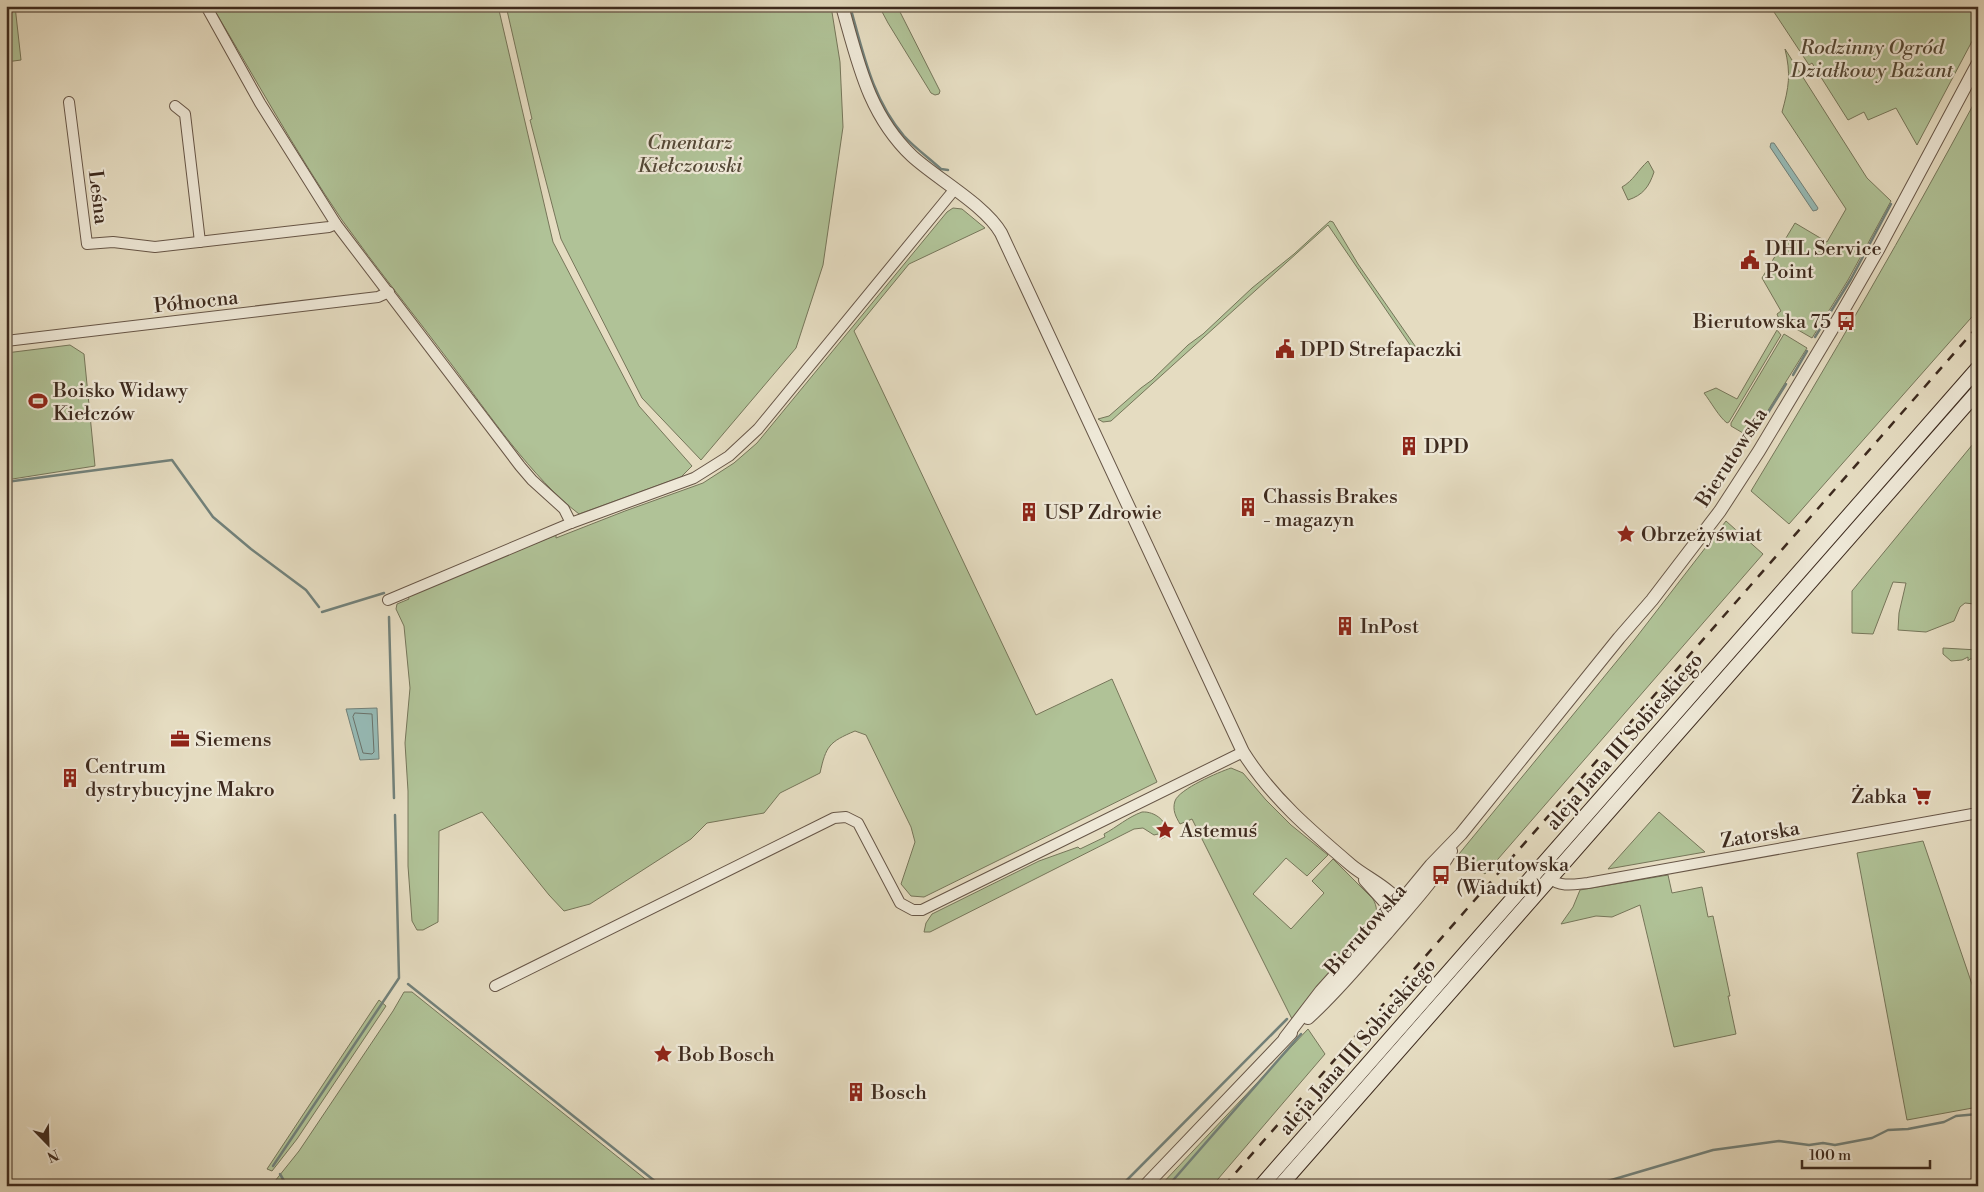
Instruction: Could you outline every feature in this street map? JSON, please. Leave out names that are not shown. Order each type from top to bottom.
[{"type":"main road","name":"aleja Jana III Sobieskiego","points":[[1260,1186],[1978,368]]},
{"type":"main road","name":"aleja Jana III Sobieskiego","points":[[1280,1186],[1978,391]]},
{"type":"street","points":[[206,6],[260,103],[336,224],[520,466],[544,492],[564,509],[571,523]]},
{"type":"street","points":[[842,6],[863,80],[881,117],[912,155],[987,216],[1001,233],[1243,752],[1257,773],[1295,816],[1399,909]]},
{"type":"street","name":"Bierutowska","points":[[1145,1186],[1285,1038],[1321,991],[1443,865],[1461,834],[1619,638],[1652,600],[1724,504],[1840,316],[1879,248],[1978,64]]},
{"type":"street","name":"Leśna","points":[[69,102],[87,244],[113,242],[155,247],[329,227],[336,224]]},
{"type":"street","points":[[175,106],[185,114],[200,242]]},
{"type":"street","points":[[388,600],[571,523],[694,478],[720,463],[738,449],[758,429],[954,190]]},
{"type":"street","name":"Północna","points":[[6,341],[378,297],[389,292]]},
{"type":"street","points":[[495,986],[834,818],[846,817],[858,823],[900,903],[913,910],[922,910],[1243,752]]},
{"type":"street","name":"Zatorska","points":[[1550,878],[1554,882],[1562,884],[1588,883],[1978,813]]},
{"type":"green space","points":[[6,6],[15,6],[21,60],[6,62]]},
{"type":"green space","points":[[212,6],[498,6],[553,242],[639,406],[692,466],[681,477],[579,514],[544,482],[511,444],[342,220],[292,141]]},
{"type":"green space","name":"Cmentarz Kiełczowski","points":[[506,6],[831,6],[840,62],[843,127],[823,265],[796,348],[701,460],[642,398],[561,239],[530,120],[532,119]]},
{"type":"green space","points":[[879,6],[897,6],[940,91],[939,94],[931,93]]},
{"type":"green space","name":"Rodzinny Ogród Działkowy Bażant","points":[[1770,6],[1978,6],[1978,30],[1917,145],[1896,108],[1868,120],[1864,112],[1848,120],[1812,63],[1809,65]]},
{"type":"green space","points":[[1785,49],[1867,178],[1891,201],[1848,280],[1812,338],[1779,319],[1777,314],[1781,311],[1762,278],[1795,223],[1827,242],[1846,209],[1782,112],[1788,80]]},
{"type":"green space","name":"Rodzinny Ogród Działkowy Bażant","points":[[1978,96],[1978,310],[1789,524],[1751,491],[1867,295]]},
{"type":"green space","points":[[1648,161],[1654,172],[1650,182],[1642,193],[1628,200],[1622,187]]},
{"type":"green space","points":[[953,208],[962,209],[985,228],[909,264],[854,331],[1036,715],[1112,679],[1157,782],[924,897],[911,896],[901,884],[915,842],[911,827],[866,735],[855,731],[839,738],[830,746],[824,757],[820,773],[780,793],[764,813],[707,823],[691,839],[590,904],[564,911],[482,812],[439,831],[438,922],[423,930],[417,930],[412,921],[408,866],[408,791],[405,743],[410,688],[404,626],[396,609],[397,604],[409,599],[408,596],[556,535],[556,538],[703,483],[734,463],[757,443],[947,212]]},
{"type":"green space","points":[[1330,221],[1333,222],[1358,264],[1422,356],[1419,358],[1328,225],[1111,421],[1103,422],[1098,419],[1109,416],[1152,380],[1188,345],[1203,334],[1252,288],[1294,254]]},
{"type":"green space","points":[[1777,330],[1781,335],[1727,423],[1704,393],[1716,388],[1737,399]]},
{"type":"green space","points":[[1784,334],[1807,348],[1752,436],[1748,436],[1731,426],[1731,423]]},
{"type":"green space","points":[[70,345],[84,354],[95,466],[6,480],[6,353]]},
{"type":"green space","points":[[1978,376],[1978,383],[1933,435],[1273,1186],[1267,1186]]},
{"type":"green space","points":[[1973,444],[1978,450],[1978,607],[1974,604],[1965,603],[1960,607],[1954,621],[1926,632],[1898,630],[1899,613],[1906,583],[1893,582],[1873,634],[1852,633],[1852,591]]},
{"type":"green space","points":[[1726,521],[1763,554],[1485,874],[1459,854],[1635,639]]},
{"type":"green space","points":[[1943,648],[1978,650],[1978,659],[1970,659],[1968,661],[1968,657],[1962,660],[1951,661],[1943,654]]},
{"type":"green space","points":[[1231,768],[1243,773],[1291,825],[1328,855],[1307,876],[1286,858],[1253,894],[1291,929],[1324,893],[1312,881],[1333,859],[1373,899],[1376,907],[1374,922],[1292,1019],[1192,819],[1180,824],[1175,813],[1175,801],[1184,791]]},
{"type":"green space","points":[[1142,812],[1152,813],[1160,818],[1166,826],[1167,836],[1161,839],[1158,834],[1154,835],[1143,828],[1134,829],[930,932],[924,932],[926,923],[932,914],[1039,861],[1078,847],[1080,849],[1105,837],[1104,834]]},
{"type":"green space","points":[[1659,812],[1705,852],[1608,869]]},
{"type":"green space","points":[[1923,841],[1975,993],[1978,993],[1978,1107],[1907,1120],[1857,853]]},
{"type":"green space","points":[[1668,875],[1672,893],[1702,887],[1708,917],[1713,916],[1736,1034],[1674,1047],[1640,905],[1612,917],[1596,916],[1561,924],[1573,907],[1580,890]]},
{"type":"green space","points":[[404,992],[412,992],[654,1186],[271,1186],[299,1151]]},
{"type":"green space","points":[[379,1000],[386,1006],[297,1139],[272,1171],[267,1169]]},
{"type":"green space","points":[[1308,1029],[1325,1054],[1212,1186],[1160,1186]]},
{"type":"water","points":[[1771,143],[1774,143],[1818,208],[1817,210],[1813,211],[1770,147]]},
{"type":"water","points":[[377,708],[379,759],[360,760],[346,709]]},
{"type":"waterway","points":[[850,6],[864,58],[884,107],[893,122],[908,140],[941,169],[948,170]]},
{"type":"waterway","points":[[1815,337],[1851,279],[1891,204]]},
{"type":"waterway","points":[[1793,375],[1807,351]]},
{"type":"waterway","points":[[1756,432],[1786,384]]},
{"type":"waterway","points":[[6,482],[172,460],[213,517],[251,549],[306,590],[319,607]]},
{"type":"waterway","points":[[322,612],[384,593]]},
{"type":"waterway","points":[[389,617],[394,798]]},
{"type":"waterway","points":[[273,1166],[399,978],[395,815]]},
{"type":"waterway","points":[[408,984],[661,1186]]},
{"type":"waterway","points":[[1121,1186],[1287,1019]]},
{"type":"waterway","points":[[1168,1186],[1301,1034]]},
{"type":"waterway","points":[[1591,1186],[1713,1150],[1779,1141],[1809,1145],[1823,1143],[1835,1145],[1872,1138],[1888,1130],[1908,1129],[1944,1122],[1956,1116],[1978,1114]]},
{"type":"waterway","points":[[280,1174],[287,1186]]},
{"type":"railway","points":[[1224,1186],[1978,326]]},
{"type":"place","name":"DHL Service Point","points":[[1750,260]]},
{"type":"place","name":"Bierutowska 75","points":[[1846,321]]},
{"type":"place","name":"DPD Strefapaczki","points":[[1285,349]]},
{"type":"place","name":"Boisko Widawy Kiełczów","points":[[38,401]]},
{"type":"place","name":"DPD","points":[[1409,446]]},
{"type":"place","name":"Chassis Brakes - magazyn","points":[[1248,507]]},
{"type":"place","name":"USP Zdrowie","points":[[1029,512]]},
{"type":"place","name":"Obrzeżyświat","points":[[1626,534]]},
{"type":"place","name":"InPost","points":[[1345,626]]},
{"type":"place","name":"Siemens","points":[[180,739]]},
{"type":"place","name":"Centrum dystrybucyjne Makro","points":[[70,778]]},
{"type":"place","name":"Żabka","points":[[1922,796]]},
{"type":"place","name":"Astemuś","points":[[1165,830]]},
{"type":"place","name":"Bierutowska (Wiadukt)","points":[[1441,875]]},
{"type":"place","name":"Bob Bosch","points":[[663,1054]]},
{"type":"place","name":"Bosch","points":[[856,1092]]}]
